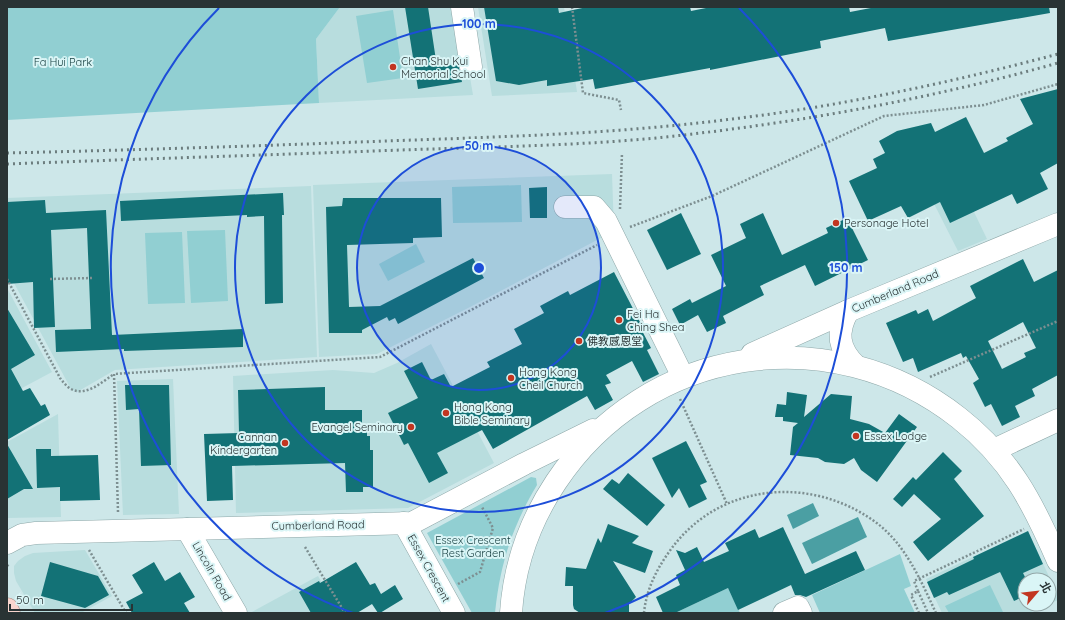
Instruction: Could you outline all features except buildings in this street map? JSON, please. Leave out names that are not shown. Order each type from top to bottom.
[{"type":"main road","points":[[7,609],[10,613]]},
{"type":"street","points":[[462,7],[471,67]]},
{"type":"street","points":[[565,207],[594,207],[617,234],[681,387]]},
{"type":"street","name":"Cumberland Road","points":[[734,362],[848,311],[1058,224]]},
{"type":"street","points":[[848,311],[840,330],[840,340],[848,359],[856,366]]},
{"type":"street","points":[[511,613],[515,580],[521,556],[539,510],[551,489],[577,454],[592,437],[608,423],[644,397],[663,386],[681,387],[699,371],[734,362],[772,358],[791,357],[827,360],[856,366],[900,382],[934,400],[960,418],[994,450],[1020,484],[1032,503],[1058,560]]},
{"type":"street","points":[[994,450],[1058,420]]},
{"type":"street","name":"Cumberland Road","points":[[7,543],[28,533],[412,523],[524,464],[608,423]]},
{"type":"street","points":[[524,464],[531,462],[539,464],[545,468],[550,474],[552,482],[551,489]]},
{"type":"street","name":"Essex Crescent","points":[[404,523],[454,613]]},
{"type":"street","name":"Lincoln Road","points":[[187,529],[236,613]]},
{"type":"street","points":[[784,613],[798,607],[801,613]]},
{"type":"path","points":[[572,7],[583,93],[620,100],[620,110]]},
{"type":"path","points":[[7,279],[60,378],[71,389],[80,391],[86,391],[114,374],[380,357],[617,234],[712,196],[884,116],[984,104],[1058,84]]},
{"type":"path","points":[[617,234],[622,153]]},
{"type":"path","points":[[50,279],[92,278]]},
{"type":"path","points":[[924,379],[1058,321]]},
{"type":"path","points":[[114,374],[119,519]]},
{"type":"path","points":[[681,387],[727,504]]},
{"type":"path","points":[[644,613],[649,591],[663,560],[673,546],[698,522],[727,504],[749,496],[777,491],[812,494],[829,498],[845,504],[870,518],[888,533],[906,556],[919,578],[936,613]]},
{"type":"path","points":[[453,586],[480,572],[487,550],[493,528],[479,501]]},
{"type":"path","points":[[928,613],[914,581],[1029,527]]},
{"type":"path","points":[[87,547],[126,613]]},
{"type":"path","points":[[305,547],[345,613]]},
{"type":"path","points":[[487,550],[508,556]]},
{"type":"path","points":[[918,591],[911,595],[919,613]]},
{"type":"shaded area","name":"Chan Shu Kui Memorial School","points":[[340,7],[458,7],[473,95],[319,103],[316,39]]},
{"type":"shaded area","points":[[478,7],[564,7],[577,92],[492,96]]},
{"type":"shaded area","points":[[931,123],[987,239],[958,251],[897,131]]},
{"type":"shaded area","points":[[612,174],[614,231],[377,354],[319,357],[313,185]]},
{"type":"shaded area","points":[[311,186],[317,357],[115,370],[77,392],[71,389],[7,270],[7,198]]},
{"type":"shaded area","points":[[7,288],[52,372],[7,396]]},
{"type":"shaded area","points":[[431,344],[494,463],[408,508],[236,513],[233,376],[333,370],[374,373],[397,363]]},
{"type":"shaded area","points":[[173,379],[179,514],[123,515],[117,381]]},
{"type":"shaded area","points":[[58,414],[61,517],[7,518],[7,442]]},
{"type":"shaded area","points":[[813,503],[819,516],[793,529],[787,515]]},
{"type":"shaded area","points":[[858,517],[867,537],[812,564],[802,543]]},
{"type":"shaded area","points":[[1028,531],[1047,572],[1017,572],[1017,612],[1031,612],[1029,613],[942,613],[926,579]]},
{"type":"shaded area","points":[[85,550],[112,596],[81,613],[35,613],[16,581],[14,566],[25,556],[33,553]]},
{"type":"shaded area","points":[[318,576],[340,613],[250,613]]},
{"type":"green space","name":"Fa Hui Park","points":[[7,7],[340,7],[316,39],[319,103],[7,120]]},
{"type":"green space","points":[[393,10],[403,78],[367,83],[356,16]]},
{"type":"green space","points":[[521,185],[522,222],[453,223],[452,187]]},
{"type":"green space","points":[[225,230],[228,301],[191,303],[187,231]]},
{"type":"green space","points":[[182,232],[185,303],[148,304],[145,233]]},
{"type":"green space","points":[[416,244],[425,262],[388,281],[379,264]]},
{"type":"green space","name":"Essex Crescent Rest Garden","points":[[531,477],[536,478],[537,485],[528,501],[508,546],[500,578],[495,613],[472,613],[427,533]]},
{"type":"green space","points":[[900,554],[911,586],[904,589],[915,613],[820,613],[812,595]]},
{"type":"green space","points":[[990,585],[1003,612],[949,613],[945,606]]},
{"type":"green space","points":[[728,588],[740,613],[675,613]]},
{"type":"railway","points":[[7,153],[512,136],[597,132],[682,125],[766,115],[851,101],[976,75],[1058,54]]},
{"type":"railway","points":[[7,164],[528,146],[656,138],[758,126],[858,109],[959,88],[1058,63]]},
{"type":"place","name":"Chan Shu Kui Memorial School","points":[[393,67]]},
{"type":"place","name":"Personage Hotel","points":[[836,223]]},
{"type":"place","name":"Fei Ha Ching Shea","points":[[619,320]]},
{"type":"place","name":"佛教感恩堂","points":[[579,341]]},
{"type":"place","name":"Hong Kong Cheil Church","points":[[511,378]]},
{"type":"place","name":"Hong Kong Bible Seminary","points":[[446,413]]},
{"type":"place","name":"Evangel Seminary","points":[[411,427]]},
{"type":"place","name":"Essex Lodge","points":[[856,436]]},
{"type":"place","name":"Cannan Kindergarten","points":[[285,443]]}]
